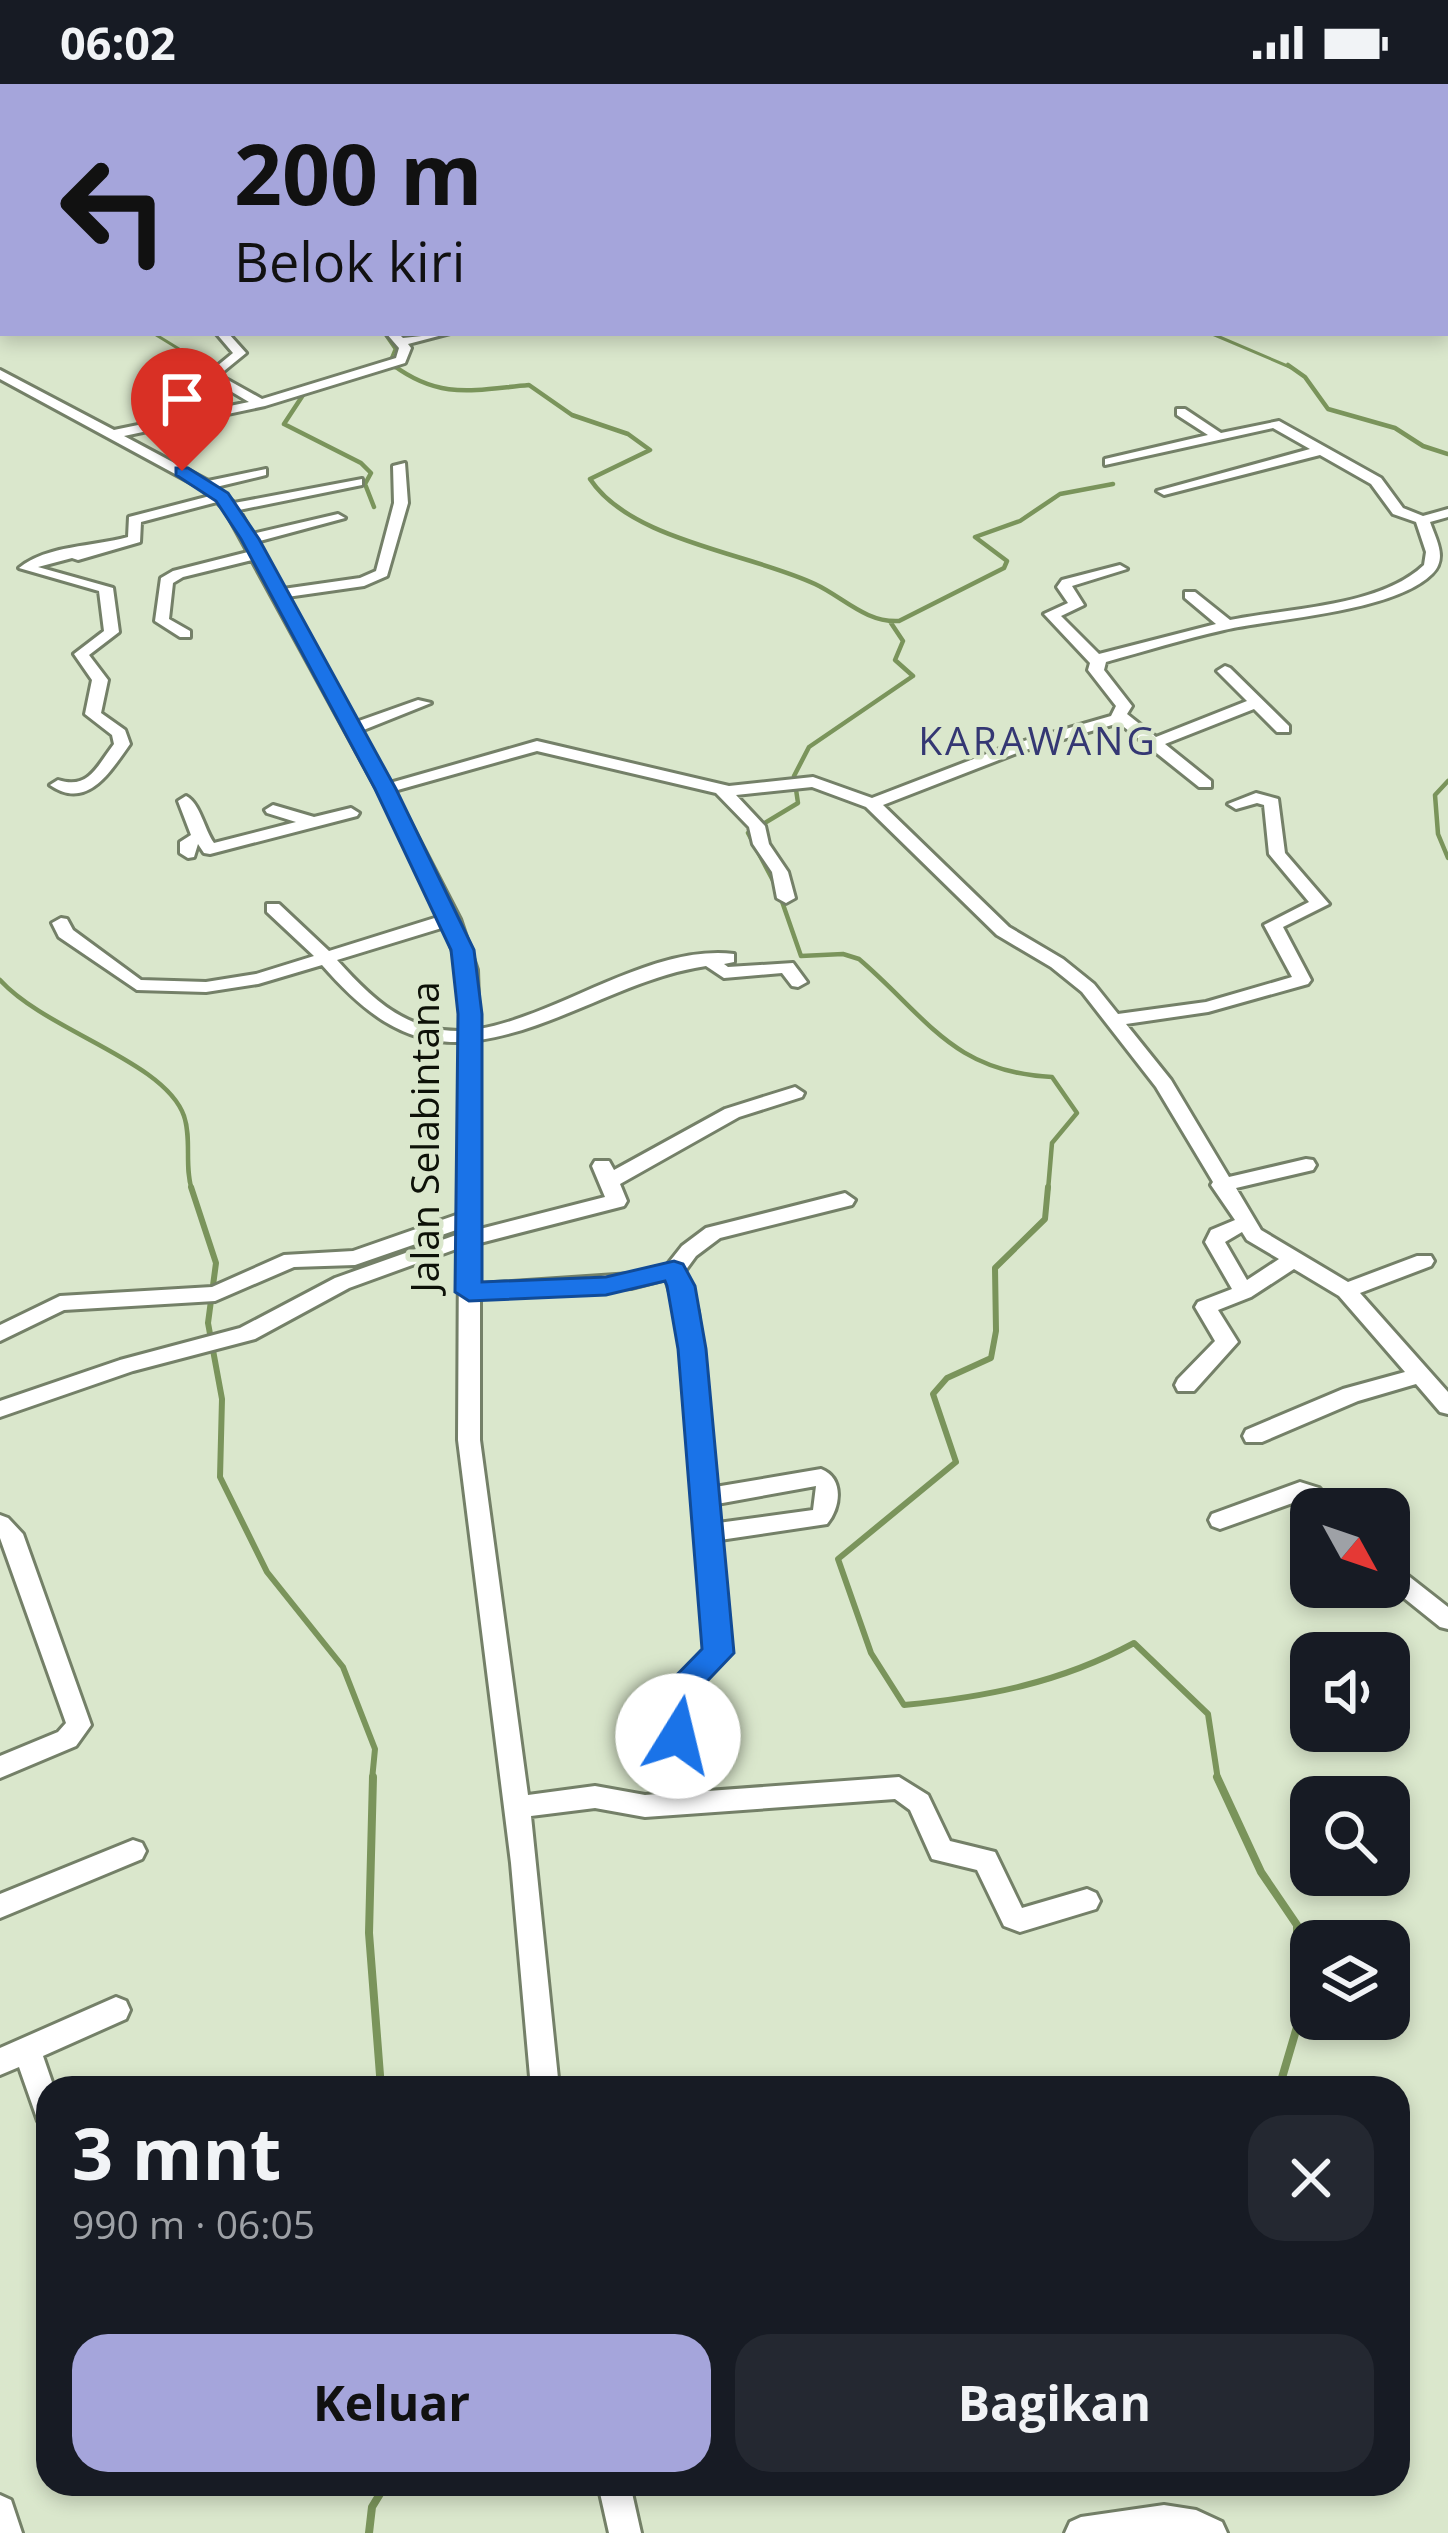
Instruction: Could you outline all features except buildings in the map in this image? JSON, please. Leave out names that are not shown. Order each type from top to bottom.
[{"type":"street","points":[[226,336],[240,353],[212,376],[261,404]]},
{"type":"street","points":[[115,434],[261,404],[394,363],[405,354],[397,337]]},
{"type":"street","name":"Jalan Selabintana","points":[[0,374],[115,434],[220,497],[254,546],[388,795],[451,919],[468,970],[469,1440],[517,1807],[543,2076]]},
{"type":"street","points":[[1180,412],[1214,442]]},
{"type":"street","points":[[1110,462],[1279,425],[1376,481],[1398,512],[1422,520],[1448,513]]},
{"type":"street","points":[[1240,431],[1256,440]]},
{"type":"street","points":[[1168,449],[1183,458]]},
{"type":"street","points":[[1271,450],[1287,459]]},
{"type":"street","points":[[1165,486],[1323,450]]},
{"type":"street","points":[[1127,458],[1143,469]]},
{"type":"street","points":[[1236,459],[1252,469]]},
{"type":"street","points":[[280,595],[364,582],[382,573],[401,503],[400,466]]},
{"type":"street","points":[[1198,468],[1214,478]]},
{"type":"street","points":[[220,497],[261,472]]},
{"type":"street","points":[[58,785],[70,790],[86,787],[122,744],[118,733],[93,714],[100,680],[81,654],[112,632],[108,595],[97,584],[26,568],[41,559],[83,556],[135,539],[134,520],[220,497],[357,482]]},
{"type":"street","points":[[185,634],[162,621],[166,581],[338,518]]},
{"type":"street","points":[[1096,660],[1227,625],[1347,603],[1414,580],[1429,569],[1434,555],[1422,520]]},
{"type":"street","points":[[1120,569],[1064,585],[1077,604],[1051,614],[1096,660],[1096,670],[1124,706],[1121,717]]},
{"type":"street","points":[[1190,596],[1227,625]]},
{"type":"street","points":[[1225,671],[1282,728]]},
{"type":"street","points":[[352,729],[423,703]]},
{"type":"street","points":[[1152,745],[1256,703]]},
{"type":"street","points":[[1121,717],[1205,784]]},
{"type":"street","points":[[872,804],[1016,748],[1121,717]]},
{"type":"street","points":[[186,801],[210,849],[312,822],[537,746],[721,789],[812,782],[872,804],[1003,932],[1068,970],[1115,1020],[1164,1084],[1221,1185],[1260,1241],[1346,1291],[1448,1406]]},
{"type":"street","points":[[721,789],[757,826],[761,844],[780,872],[786,898]]},
{"type":"street","points":[[1115,1020],[1208,1007],[1302,980],[1273,925],[1320,904],[1277,854],[1272,802],[1256,798],[1236,804]]},
{"type":"street","points":[[273,811],[312,822]]},
{"type":"street","points":[[188,853],[188,841],[201,837]]},
{"type":"street","points":[[273,908],[299,926],[390,1019],[426,1035],[469,1037],[522,1023],[638,976],[719,959],[724,973],[787,968],[798,982]]},
{"type":"street","points":[[61,923],[65,934],[105,964],[150,987],[242,984],[451,919]]},
{"type":"street","points":[[0,1334],[61,1303],[215,1294],[291,1260],[355,1258],[466,1229],[612,1203],[619,1196],[606,1173],[732,1113],[795,1094]]},
{"type":"street","points":[[1221,1185],[1306,1165]]},
{"type":"street","points":[[469,1292],[606,1286],[674,1270],[689,1251],[713,1234],[845,1200]]},
{"type":"street","points":[[1244,1292],[1215,1240],[1245,1223]]},
{"type":"street","points":[[0,1409],[128,1365],[247,1334],[342,1283],[466,1229]]},
{"type":"street","points":[[1186,1385],[1227,1342],[1205,1306],[1244,1292],[1293,1259]]},
{"type":"street","points":[[1346,1291],[1424,1261]]},
{"type":"street","points":[[674,1270],[687,1312],[718,1653],[676,1691],[682,1803]]},
{"type":"street","points":[[1254,1436],[1351,1395],[1420,1375]]},
{"type":"street","points":[[706,1497],[821,1477],[826,1485],[824,1513],[819,1518],[709,1533]]},
{"type":"street","points":[[1220,1520],[1290,1495]]},
{"type":"street","points":[[0,1524],[11,1534],[79,1725],[67,1739],[0,1766]]},
{"type":"street","points":[[1410,1590],[1448,1620]]},
{"type":"street","points":[[517,1807],[606,1797],[645,1807],[907,1790],[919,1803],[941,1851],[986,1860],[1013,1918],[1021,1920],[1087,1901]]},
{"type":"street","points":[[0,1906],[133,1851]]},
{"type":"street","points":[[36,2092],[14,2056],[116,2010]]},
{"type":"street","points":[[617,2496],[625,2533]]},
{"type":"street","points":[[0,2511],[6,2533]]},
{"type":"street","points":[[1081,2533],[1143,2522],[1195,2524],[1211,2533]]},
{"type":"waterway","points":[[158,336],[179,349],[191,368]]},
{"type":"waterway","points":[[386,336],[395,349],[390,361],[395,368]]},
{"type":"waterway","points":[[1217,336],[1292,368]]},
{"type":"waterway","points":[[189,365],[195,375]]},
{"type":"waterway","points":[[393,365],[442,388],[529,385],[572,415],[628,434],[650,450],[590,479],[609,500],[662,531],[788,573],[887,621],[899,621],[1004,568],[1007,561],[975,537],[1020,521],[1060,494],[1113,484]]},
{"type":"waterway","points":[[1288,365],[1305,377],[1328,409],[1395,428],[1423,446],[1448,454]]},
{"type":"waterway","points":[[305,392],[284,424],[361,463],[371,473],[365,484],[374,507]]},
{"type":"waterway","points":[[891,623],[903,641],[895,660],[913,676],[809,747],[794,776],[798,803],[748,833],[778,890],[801,956],[843,954],[859,959],[965,1053],[989,1065],[1052,1077],[1077,1113],[1052,1143],[1048,1190]]},
{"type":"waterway","points":[[1448,781],[1435,795],[1438,834],[1448,858]]},
{"type":"waterway","points":[[0,980],[45,1015],[130,1062],[173,1096],[186,1125],[192,1190]]},
{"type":"waterway","points":[[191,1187],[216,1263],[208,1323],[222,1399],[220,1477],[267,1572],[343,1667],[375,1749],[372,1780]]},
{"type":"waterway","points":[[1048,1187],[1045,1219],[995,1268],[996,1331],[991,1358],[947,1378],[933,1394],[956,1462],[838,1559],[871,1653],[904,1705],[1022,1686],[1134,1643],[1208,1714],[1218,1779]]},
{"type":"waterway","points":[[373,1777],[369,1933],[380,2076]]},
{"type":"waterway","points":[[1218,1779],[1261,1872],[1297,1925],[1297,2027],[1283,2076]]},
{"type":"waterway","points":[[369,2533],[372,2507],[379,2496]]},
{"type":"district","name":"KARAWANG","points":[[1038,741]]},
{"type":"route","points":[[182,471],[222,497],[250,539],[385,789],[462,950],[470,1014],[469,1292],[606,1286],[674,1270],[681,1286],[692,1349],[718,1653],[676,1691],[678,1736]]}]
